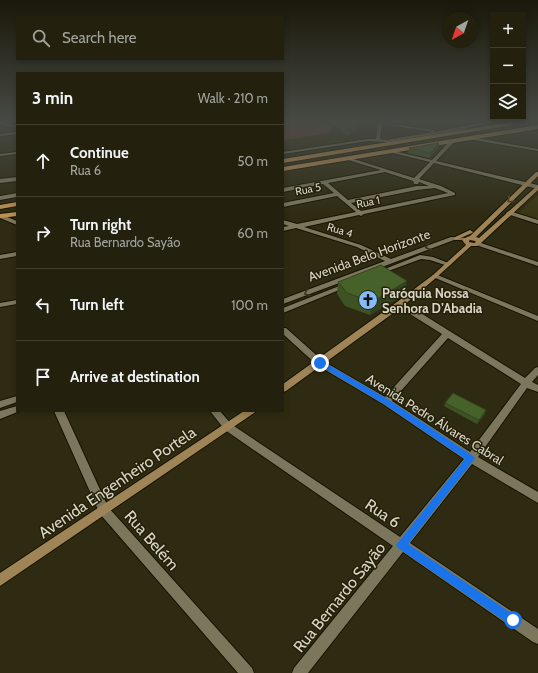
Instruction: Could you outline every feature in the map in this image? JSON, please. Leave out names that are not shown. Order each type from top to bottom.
[{"type":"main road","points":[[284,165],[337,153]]},
{"type":"main road","points":[[284,165],[288,164],[294,167],[376,153]]},
{"type":"main road","points":[[0,207],[16,204]]},
{"type":"main road","points":[[0,216],[16,214]]},
{"type":"street","points":[[0,155],[14,153]]},
{"type":"street","points":[[400,153],[538,187]]},
{"type":"street","points":[[416,179],[441,153]]},
{"type":"street","points":[[347,158],[439,187]]},
{"type":"street","points":[[284,190],[388,171]]},
{"type":"street","points":[[473,241],[480,228],[538,173]]},
{"type":"street","points":[[0,181],[16,179]]},
{"type":"street","points":[[416,179],[417,188]]},
{"type":"street","points":[[324,182],[362,214]]},
{"type":"street","points":[[347,202],[417,188],[439,187]]},
{"type":"street","name":"Rua 1","points":[[284,229],[362,214],[453,194],[439,187]]},
{"type":"street","points":[[284,388],[400,304],[435,276],[473,241],[509,213],[538,187]]},
{"type":"street","name":"Rua 5","points":[[284,205],[337,194]]},
{"type":"street","points":[[0,198],[16,195]]},
{"type":"street","points":[[509,213],[538,222]]},
{"type":"street","points":[[0,216],[16,223]]},
{"type":"street","name":"Rua 4","points":[[284,222],[359,246],[390,261]]},
{"type":"street","points":[[456,238],[480,228]]},
{"type":"street","name":"Avenida Belo Horizonte","points":[[284,302],[390,261],[456,238],[473,241],[538,264]]},
{"type":"street","points":[[0,257],[16,254]]},
{"type":"street","name":"Avenida Belo Horizonte","points":[[284,311],[420,257],[431,258],[448,264]]},
{"type":"street","points":[[435,276],[538,318]]},
{"type":"street","points":[[0,305],[16,302]]},
{"type":"street","points":[[400,304],[526,384],[538,389]]},
{"type":"street","name":"Avenida Pedro Álvares Cabral","points":[[284,331],[320,363],[386,402],[470,458],[538,498]]},
{"type":"street","points":[[386,402],[447,334]]},
{"type":"street","name":"Rua Bernardo Sayão","points":[[299,673],[538,370]]},
{"type":"street","points":[[0,405],[16,399]]},
{"type":"street","points":[[0,415],[16,409]]},
{"type":"street","name":"Rua Belém","points":[[59,412],[104,510],[247,673]]},
{"type":"street","name":"Rua 6","points":[[216,412],[228,427],[538,637]]},
{"type":"street","name":"Avenida Engenheiro Portela","points":[[0,580],[250,412]]},
{"type":"shaded area","points":[[538,195],[538,221],[517,214]]},
{"type":"building","points":[[381,265],[407,281],[372,302],[347,293],[338,282]]},
{"type":"building","points":[[453,393],[486,410],[479,420],[445,403]]},
{"type":"place","name":"Paróquia Nossa Senhora D’Abadia","points":[[368,300]]},
{"type":"route","points":[[320,363],[386,402],[470,458],[401,545],[513,620]]}]
